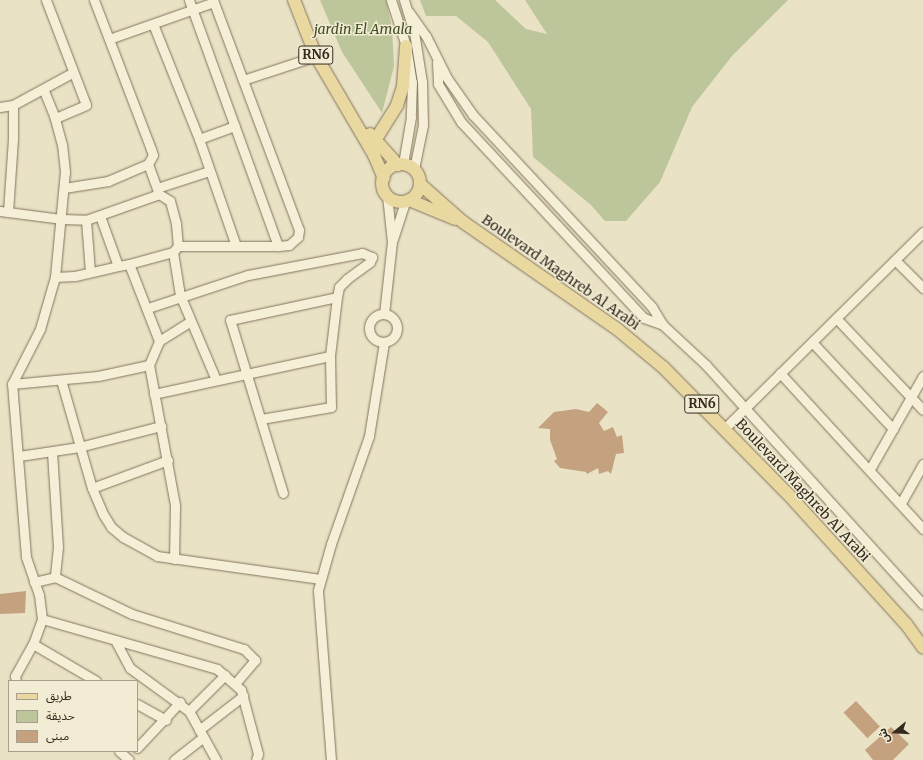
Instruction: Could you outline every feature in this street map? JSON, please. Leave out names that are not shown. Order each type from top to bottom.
[{"type":"main road","name":"RN6","points":[[294,0],[316,56],[374,155],[384,178],[383,187],[387,195],[393,200],[407,201]]},
{"type":"main road","points":[[376,139],[397,105],[403,86],[406,46]]},
{"type":"main road","name":"RN6","points":[[345,106],[376,139],[405,166],[420,184]]},
{"type":"main road","points":[[384,178],[389,169],[405,166]]},
{"type":"main road","points":[[407,201],[418,191],[420,184]]},
{"type":"main road","name":"Boulevard Maghreb Al Arabi","points":[[420,184],[463,222],[633,342],[663,367],[726,428],[906,624]]},
{"type":"main road","name":"Boulevard Maghreb Al Arabi","points":[[407,201],[463,222]]},
{"type":"main road","name":"RN6","points":[[906,624],[923,637]]},
{"type":"main road","name":"RN6","points":[[906,624],[923,647]]},
{"type":"street","points":[[46,0],[72,72],[86,105],[55,118]]},
{"type":"street","points":[[64,188],[108,181],[148,164],[153,155],[94,0]]},
{"type":"street","points":[[189,0],[278,246]]},
{"type":"street","points":[[391,0],[406,46],[412,82],[411,117],[405,166]]},
{"type":"street","points":[[404,0],[409,12],[422,82],[423,125],[405,166]]},
{"type":"street","points":[[55,277],[129,264],[176,249],[236,246],[278,246],[294,242],[298,237],[299,230],[213,1],[192,10],[108,39]]},
{"type":"street","points":[[409,12],[426,36],[437,62],[473,115],[652,307],[663,325],[706,364],[745,409],[923,604]]},
{"type":"street","points":[[153,24],[199,138],[209,171],[236,246]]},
{"type":"street","points":[[243,80],[316,56]]},
{"type":"street","points":[[437,62],[438,84],[462,122],[644,318],[663,325]]},
{"type":"street","points":[[0,107],[12,105],[72,72]]},
{"type":"street","points":[[16,680],[15,676],[33,644],[42,618],[39,595],[25,551],[12,384],[40,329],[55,277],[64,188],[64,158],[55,118],[43,89]]},
{"type":"street","points":[[12,105],[13,138],[4,211],[62,219],[86,220],[100,216],[209,171]]},
{"type":"street","points":[[199,138],[235,126]]},
{"type":"street","points":[[148,164],[158,191],[170,201],[176,224],[176,249],[180,295],[190,322],[216,380]]},
{"type":"street","points":[[384,314],[392,242],[387,195]]},
{"type":"street","points":[[392,242],[407,201]]},
{"type":"street","points":[[100,216],[118,266]]},
{"type":"street","points":[[86,220],[90,272]]},
{"type":"street","points":[[726,428],[923,232]]},
{"type":"street","points":[[148,308],[180,295],[248,275],[368,254],[372,257],[370,262],[347,279],[339,287],[330,356],[331,407],[261,419]]},
{"type":"street","points":[[895,260],[923,288]]},
{"type":"street","points":[[129,264],[148,308],[159,341]]},
{"type":"street","points":[[283,493],[230,320],[337,298]]},
{"type":"street","points":[[384,314],[394,318],[398,328],[394,338],[384,342],[375,340],[369,328],[375,316],[384,314]]},
{"type":"street","points":[[837,319],[910,400],[923,410]]},
{"type":"street","points":[[174,559],[176,518],[162,426],[149,365],[159,341],[190,322]]},
{"type":"street","points":[[331,760],[319,617],[320,579],[370,436],[384,342]]},
{"type":"street","points":[[812,342],[893,429]]},
{"type":"street","points":[[154,394],[330,356]]},
{"type":"street","points":[[12,384],[60,380],[149,365]]},
{"type":"street","points":[[780,373],[870,469],[923,529]]},
{"type":"street","points":[[870,469],[923,376]]},
{"type":"street","points":[[60,380],[92,488],[111,527],[137,547],[157,556],[174,559],[320,579]]},
{"type":"street","points":[[18,456],[79,447],[162,426]]},
{"type":"street","points":[[52,452],[58,547],[55,577]]},
{"type":"street","points":[[92,488],[168,460]]},
{"type":"street","points":[[901,503],[923,464]]},
{"type":"street","points":[[34,582],[55,577],[132,614],[244,649],[255,660],[236,683]]},
{"type":"street","points":[[42,618],[115,640],[212,666],[236,683],[243,696],[258,754],[256,760]]},
{"type":"street","points":[[115,640],[130,668],[180,702],[189,711],[216,760]]},
{"type":"street","points":[[33,644],[94,680]]},
{"type":"street","points":[[189,711],[225,675]]},
{"type":"street","points":[[174,760],[243,696]]},
{"type":"street","points":[[138,747],[166,720],[180,702]]},
{"type":"street","points":[[138,705],[166,720]]},
{"type":"green space","name":"jardin El Amala","points":[[320,0],[386,0],[392,28],[394,66],[382,113],[342,52]]},
{"type":"green space","points":[[420,0],[495,0],[526,29],[547,34],[525,0],[788,0],[732,56],[692,107],[660,182],[626,221],[605,221],[591,205],[533,157],[531,109],[488,42],[456,16],[426,16]]},
{"type":"building","points":[[597,403],[608,412],[599,423],[604,431],[613,427],[617,437],[622,435],[624,453],[616,454],[611,474],[608,471],[599,474],[598,468],[587,474],[586,472],[560,468],[554,461],[557,459],[550,440],[550,429],[538,428],[554,412],[576,409],[589,412]]},
{"type":"building","points":[[26,591],[25,613],[0,614],[0,594]]},
{"type":"building","points":[[856,701],[880,727],[867,738],[844,713]]},
{"type":"building","points":[[891,727],[909,744],[893,760],[873,760],[865,750]]}]
